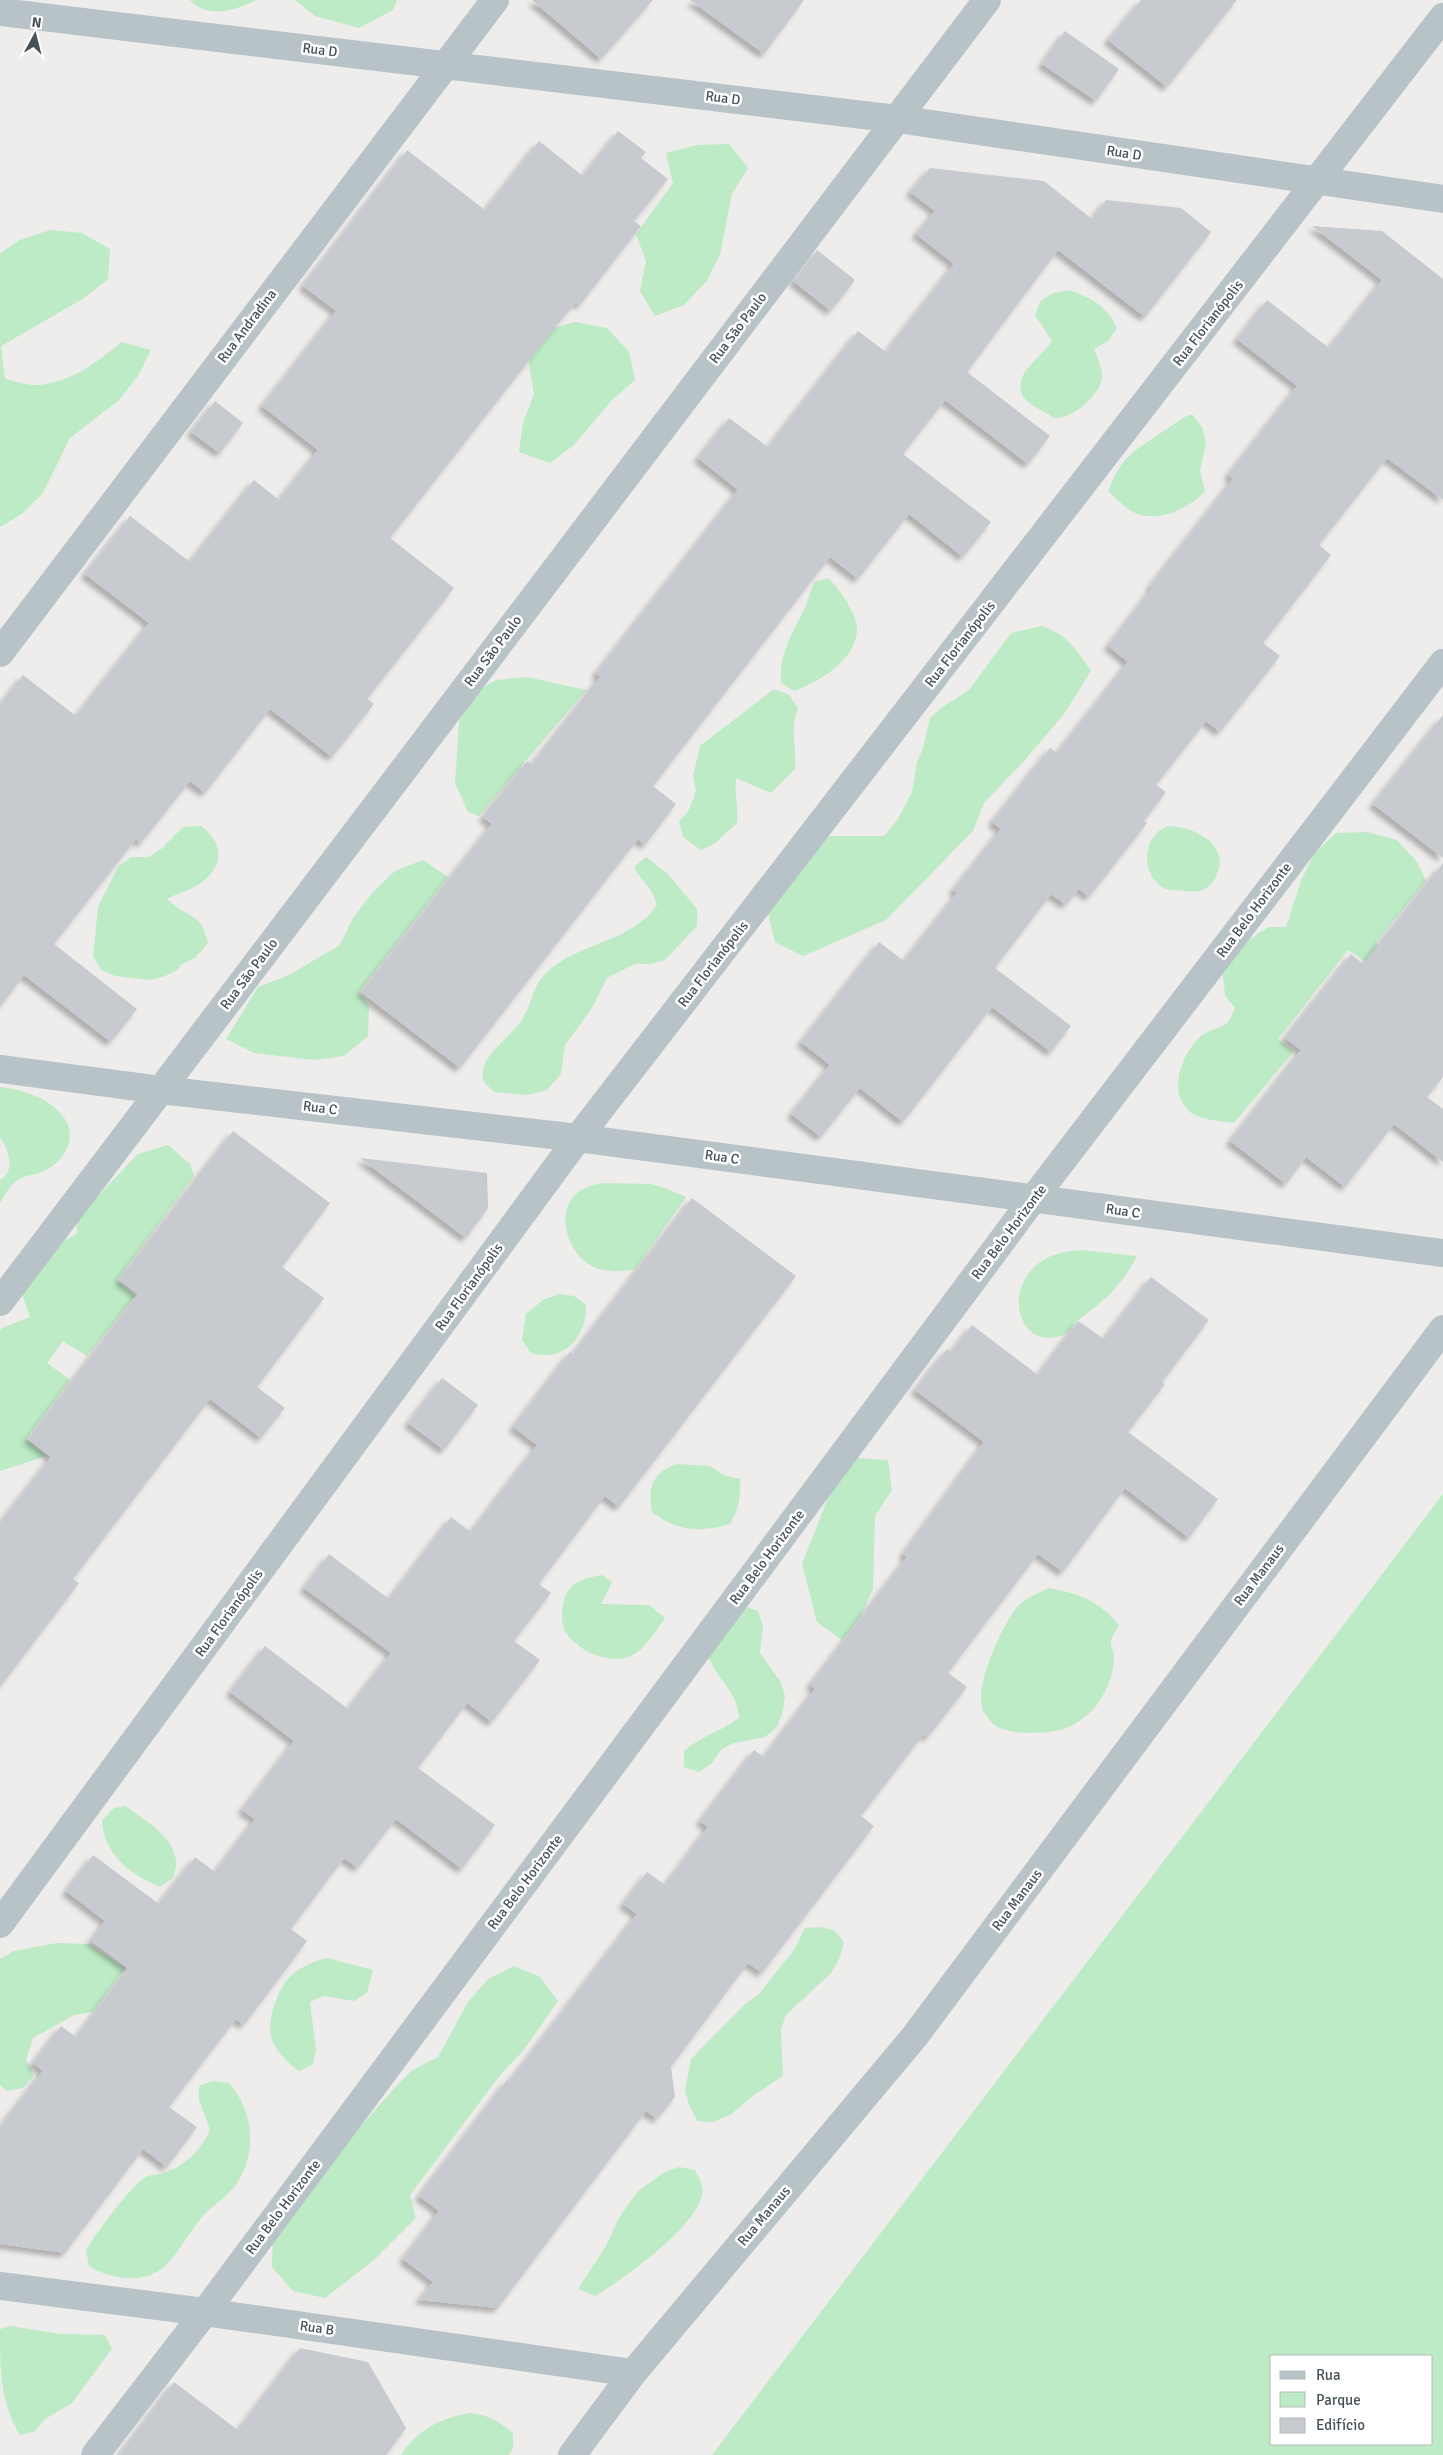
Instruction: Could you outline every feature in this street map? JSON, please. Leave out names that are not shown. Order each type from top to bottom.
[{"type":"street","name":"Rua Andradina","points":[[0,653],[495,0]]},
{"type":"street","name":"Rua São Paulo","points":[[0,1302],[987,0]]},
{"type":"street","name":"Rua D","points":[[0,12],[897,119],[1443,199]]},
{"type":"street","name":"Rua Florianópolis","points":[[0,1924],[578,1138],[1443,17]]},
{"type":"street","name":"Rua Belo Horizonte","points":[[95,2455],[205,2312],[1033,1199],[1443,663]]},
{"type":"street","name":"Rua C","points":[[0,1069],[161,1090],[578,1138],[1443,1253]]},
{"type":"street","name":"Rua Manaus","points":[[572,2455],[633,2373],[915,2036],[1443,1329]]},
{"type":"street","name":"Rua B","points":[[0,2286],[205,2312],[633,2373]]},
{"type":"green space","points":[[190,0],[256,0],[230,10],[213,11],[205,10]]},
{"type":"green space","points":[[295,0],[397,0],[393,10],[359,28],[315,16]]},
{"type":"green space","points":[[729,144],[748,168],[732,194],[720,255],[706,282],[684,305],[655,316],[640,291],[646,261],[636,234],[673,183],[666,153],[697,145]]},
{"type":"green space","points":[[50,230],[82,233],[110,249],[108,279],[84,298],[1,346],[5,379],[36,385],[63,380],[84,370],[121,342],[151,350],[138,376],[119,400],[70,438],[43,493],[22,514],[0,527],[0,253],[20,240]]},
{"type":"green space","points":[[1070,290],[1098,304],[1109,314],[1117,328],[1108,341],[1094,349],[1102,374],[1100,385],[1096,392],[1084,405],[1070,415],[1055,418],[1025,399],[1022,394],[1021,383],[1025,372],[1052,341],[1035,315],[1041,300],[1054,293]]},
{"type":"green space","points":[[575,322],[607,328],[629,352],[635,380],[612,400],[574,445],[550,463],[519,452],[523,423],[534,394],[529,365],[531,334]]},
{"type":"green space","points":[[1192,414],[1202,427],[1206,443],[1200,471],[1205,491],[1190,504],[1172,513],[1152,516],[1133,512],[1108,491],[1120,468],[1125,460],[1137,449],[1181,419]]},
{"type":"green space","points":[[828,578],[843,595],[855,618],[857,632],[854,642],[849,652],[834,669],[814,682],[794,691],[781,683],[784,655],[814,582]]},
{"type":"green space","points":[[1042,626],[1059,634],[1071,644],[1091,671],[1064,714],[1025,760],[984,803],[973,831],[886,920],[803,956],[775,942],[768,913],[822,836],[884,836],[898,819],[912,792],[917,762],[923,748],[930,718],[941,708],[969,690],[1011,633]]},
{"type":"green space","points":[[527,677],[586,690],[479,816],[468,812],[455,783],[459,722],[470,695],[496,680]]},
{"type":"green space","points":[[774,689],[789,695],[798,708],[794,725],[795,769],[771,793],[736,778],[737,823],[714,844],[701,850],[683,837],[679,822],[689,810],[696,791],[693,776],[700,746]]},
{"type":"green space","points":[[201,826],[215,841],[218,849],[216,865],[212,872],[196,886],[167,899],[174,906],[197,920],[205,932],[208,943],[195,958],[180,965],[179,969],[163,977],[148,980],[116,976],[101,970],[93,956],[98,907],[118,867],[131,857],[149,857],[161,849],[183,827]]},
{"type":"green space","points":[[1169,826],[1191,830],[1210,841],[1216,849],[1219,858],[1219,869],[1214,880],[1207,888],[1193,892],[1168,890],[1153,879],[1148,864],[1148,848],[1151,840],[1157,833]]},
{"type":"green space","points":[[1367,832],[1397,840],[1417,862],[1426,881],[1376,942],[1390,962],[1379,971],[1348,950],[1278,1039],[1294,1051],[1234,1123],[1196,1116],[1191,1113],[1181,1101],[1178,1081],[1180,1071],[1194,1043],[1204,1034],[1228,1022],[1235,1008],[1225,996],[1222,966],[1230,951],[1269,927],[1286,927],[1301,881],[1314,854],[1336,833]]},
{"type":"green space","points":[[646,857],[669,875],[697,909],[697,926],[665,960],[651,964],[635,964],[607,978],[592,1008],[565,1045],[561,1074],[547,1090],[527,1095],[494,1092],[483,1081],[486,1061],[523,1018],[536,988],[545,974],[566,959],[635,926],[647,917],[657,905],[653,893],[634,867]]},
{"type":"green space","points":[[423,860],[448,877],[359,992],[369,1006],[368,1036],[344,1056],[314,1060],[254,1053],[226,1039],[258,987],[287,976],[340,945],[353,918],[373,892],[395,871]]},
{"type":"green space","points":[[0,1087],[26,1092],[49,1103],[62,1115],[67,1123],[70,1139],[64,1154],[52,1167],[37,1174],[18,1179],[8,1189],[0,1204],[0,1180],[8,1171],[9,1160],[6,1148],[0,1138]]},
{"type":"green space","points":[[168,1145],[190,1164],[194,1176],[117,1280],[135,1296],[87,1356],[63,1341],[47,1363],[70,1380],[26,1439],[47,1456],[0,1471],[0,1332],[2,1328],[30,1317],[20,1288],[51,1247],[77,1234],[76,1219],[138,1154]]},
{"type":"green space","points":[[604,1183],[650,1184],[686,1197],[635,1269],[612,1271],[595,1268],[582,1259],[570,1242],[565,1222],[570,1202],[582,1190]]},
{"type":"green space","points":[[1082,1250],[1137,1256],[1113,1290],[1098,1305],[1079,1319],[1066,1334],[1047,1338],[1034,1334],[1025,1324],[1020,1311],[1019,1297],[1024,1281],[1034,1268],[1049,1257]]},
{"type":"green space","points":[[559,1294],[574,1296],[586,1305],[585,1317],[578,1337],[563,1351],[543,1355],[531,1353],[522,1340],[526,1314],[543,1300]]},
{"type":"green space","points":[[857,1458],[888,1460],[892,1490],[875,1516],[873,1589],[860,1617],[842,1640],[817,1622],[802,1564],[835,1480]]},
{"type":"green space","points":[[677,1464],[710,1466],[724,1475],[740,1479],[739,1503],[730,1524],[709,1529],[679,1527],[652,1512],[651,1495],[657,1476],[662,1471]]},
{"type":"green space","points":[[1443,1494],[1443,2455],[712,2455]]},
{"type":"green space","points":[[602,1575],[612,1582],[601,1604],[649,1605],[665,1618],[644,1646],[636,1653],[627,1657],[618,1659],[607,1658],[587,1651],[571,1639],[563,1626],[564,1600],[569,1589],[587,1578]]},
{"type":"green space","points":[[1049,1588],[1088,1599],[1103,1609],[1119,1625],[1111,1640],[1114,1663],[1111,1677],[1096,1706],[1073,1725],[1055,1731],[1031,1733],[1008,1731],[992,1723],[983,1710],[981,1700],[982,1687],[986,1672],[998,1640],[1012,1613],[1019,1605],[1033,1595]]},
{"type":"green space","points":[[741,1605],[758,1611],[763,1626],[760,1653],[780,1681],[785,1696],[783,1711],[777,1727],[765,1737],[734,1743],[721,1750],[711,1764],[699,1772],[684,1767],[684,1751],[739,1718],[734,1699],[710,1661],[707,1651]]},
{"type":"green space","points":[[125,1806],[158,1830],[171,1845],[175,1854],[176,1865],[173,1878],[160,1887],[139,1876],[120,1862],[108,1843],[102,1820],[114,1808]]},
{"type":"green space","points":[[820,1927],[834,1930],[844,1942],[840,1957],[832,1972],[786,2015],[781,2029],[783,2076],[754,2095],[730,2115],[713,2122],[697,2121],[685,2091],[691,2059],[745,2004],[758,1995],[794,1950],[805,1928]]},
{"type":"green space","points":[[57,1943],[89,1944],[125,1968],[93,2012],[74,2015],[33,2038],[26,2060],[32,2070],[33,2077],[23,2088],[7,2091],[0,2085],[0,1959],[14,1951]]},
{"type":"green space","points":[[327,1958],[373,1970],[367,1993],[354,2001],[324,1996],[310,2002],[316,2049],[313,2064],[299,2071],[286,2060],[272,2040],[270,2029],[272,2014],[280,1991],[287,1980],[306,1966]]},
{"type":"green space","points":[[514,1966],[540,1977],[558,2001],[523,2051],[501,2074],[410,2195],[416,2218],[374,2260],[325,2298],[293,2291],[272,2267],[273,2233],[289,2207],[411,2071],[438,2057],[468,2002],[488,1979]]},
{"type":"green space","points":[[213,2081],[229,2083],[244,2107],[248,2120],[250,2147],[242,2174],[235,2186],[202,2217],[167,2264],[153,2274],[144,2277],[125,2278],[106,2274],[89,2266],[86,2250],[133,2188],[148,2176],[161,2174],[185,2162],[207,2137],[210,2130],[199,2100],[199,2086]]},
{"type":"green space","points":[[679,2167],[695,2170],[702,2187],[701,2199],[684,2226],[639,2266],[595,2296],[578,2289],[606,2246],[620,2216],[638,2191],[665,2172]]},
{"type":"green space","points":[[11,2326],[61,2334],[105,2335],[112,2349],[72,2403],[45,2419],[35,2431],[20,2435],[8,2410],[2,2384],[0,2329]]},
{"type":"green space","points":[[470,2413],[493,2419],[513,2433],[513,2448],[509,2455],[401,2455],[414,2439],[431,2426],[449,2418]]},
{"type":"building","points":[[532,0],[653,0],[601,59]]},
{"type":"building","points":[[690,0],[804,0],[764,54]]},
{"type":"building","points":[[1141,0],[1237,0],[1167,87],[1108,40]]},
{"type":"building","points":[[1065,31],[1119,69],[1096,101],[1042,64]]},
{"type":"building","points":[[618,131],[646,152],[641,158],[668,179],[634,221],[641,226],[580,305],[576,302],[553,330],[390,538],[454,588],[367,699],[374,704],[332,757],[270,709],[205,793],[190,781],[141,843],[136,839],[54,944],[137,1009],[111,1042],[24,975],[0,1007],[0,705],[23,675],[76,716],[149,623],[85,574],[130,516],[190,562],[254,480],[279,500],[318,450],[262,406],[336,311],[303,286],[407,150],[485,210],[539,141],[583,176]]},
{"type":"building","points":[[930,168],[1044,181],[1092,219],[1106,200],[1181,208],[1211,232],[1145,317],[1058,250],[967,372],[1050,436],[1028,464],[945,400],[903,454],[991,522],[963,557],[909,514],[858,579],[830,557],[653,786],[676,804],[645,845],[638,839],[460,1068],[361,992],[492,824],[483,817],[527,761],[532,764],[600,677],[596,673],[738,490],[698,458],[729,418],[768,447],[858,331],[886,352],[954,264],[916,234],[935,211],[910,192]]},
{"type":"building","points":[[1312,226],[1382,231],[1443,279],[1443,500],[1387,458],[1319,545],[1331,555],[1263,643],[1280,656],[1220,732],[1206,721],[1156,785],[1166,792],[1144,821],[1147,823],[1089,897],[1079,889],[1066,905],[1051,894],[995,968],[1071,1026],[1051,1052],[992,1007],[903,1122],[860,1088],[821,1137],[791,1114],[830,1065],[801,1042],[879,942],[904,961],[957,893],[953,890],[1001,829],[992,822],[1050,748],[1057,753],[1128,662],[1108,646],[1152,588],[1150,586],[1233,479],[1228,475],[1297,386],[1237,339],[1267,300],[1329,348],[1382,280]]},
{"type":"building","points":[[817,250],[855,280],[831,311],[793,281]]},
{"type":"building","points":[[215,401],[243,423],[220,453],[191,432]]},
{"type":"building","points":[[1443,715],[1443,858],[1373,804]]},
{"type":"building","points":[[1443,863],[1443,1077],[1427,1097],[1443,1109],[1443,1162],[1394,1124],[1345,1187],[1306,1157],[1286,1184],[1230,1141],[1301,1050],[1285,1038],[1351,954],[1363,964]]},
{"type":"building","points":[[233,1131],[330,1203],[282,1267],[324,1298],[257,1387],[285,1408],[261,1438],[210,1399],[73,1579],[79,1583],[0,1687],[0,1523],[51,1457],[28,1439],[138,1294],[119,1280]]},
{"type":"building","points":[[360,1158],[487,1173],[488,1208],[466,1238]]},
{"type":"building","points":[[692,1198],[796,1276],[619,1507],[605,1496],[539,1584],[551,1593],[514,1641],[540,1660],[492,1722],[467,1703],[418,1768],[495,1825],[462,1869],[396,1819],[358,1868],[344,1858],[291,1929],[307,1941],[244,2025],[236,2019],[169,2107],[197,2127],[167,2167],[143,2149],[65,2253],[0,2244],[0,2127],[43,2071],[33,2063],[61,2026],[76,2037],[128,1968],[91,1941],[105,1921],[66,1891],[93,1855],[159,1904],[195,1857],[215,1872],[255,1819],[242,1810],[294,1741],[230,1692],[265,1646],[348,1709],[391,1653],[304,1588],[329,1554],[389,1599],[451,1517],[471,1532],[537,1445],[513,1427],[570,1352],[573,1354]]},
{"type":"building","points":[[1151,1277],[1209,1320],[1162,1382],[1165,1384],[1128,1432],[1218,1499],[1189,1538],[1125,1488],[1063,1572],[1038,1554],[948,1673],[967,1687],[928,1737],[924,1734],[861,1816],[874,1826],[762,1973],[748,1963],[671,2067],[675,2097],[657,2119],[646,2111],[498,2308],[419,2300],[433,2282],[403,2259],[439,2211],[419,2196],[637,1914],[623,1904],[647,1872],[665,1885],[708,1827],[700,1821],[754,1750],[764,1757],[815,1689],[810,1685],[907,1557],[903,1554],[984,1442],[915,1390],[947,1349],[951,1352],[972,1325],[1038,1375],[1078,1321],[1104,1339]]},
{"type":"building","points":[[442,1378],[478,1405],[444,1450],[408,1423]]},
{"type":"building","points":[[300,2348],[368,2362],[406,2428],[386,2455],[119,2455],[174,2382],[238,2430]]}]
